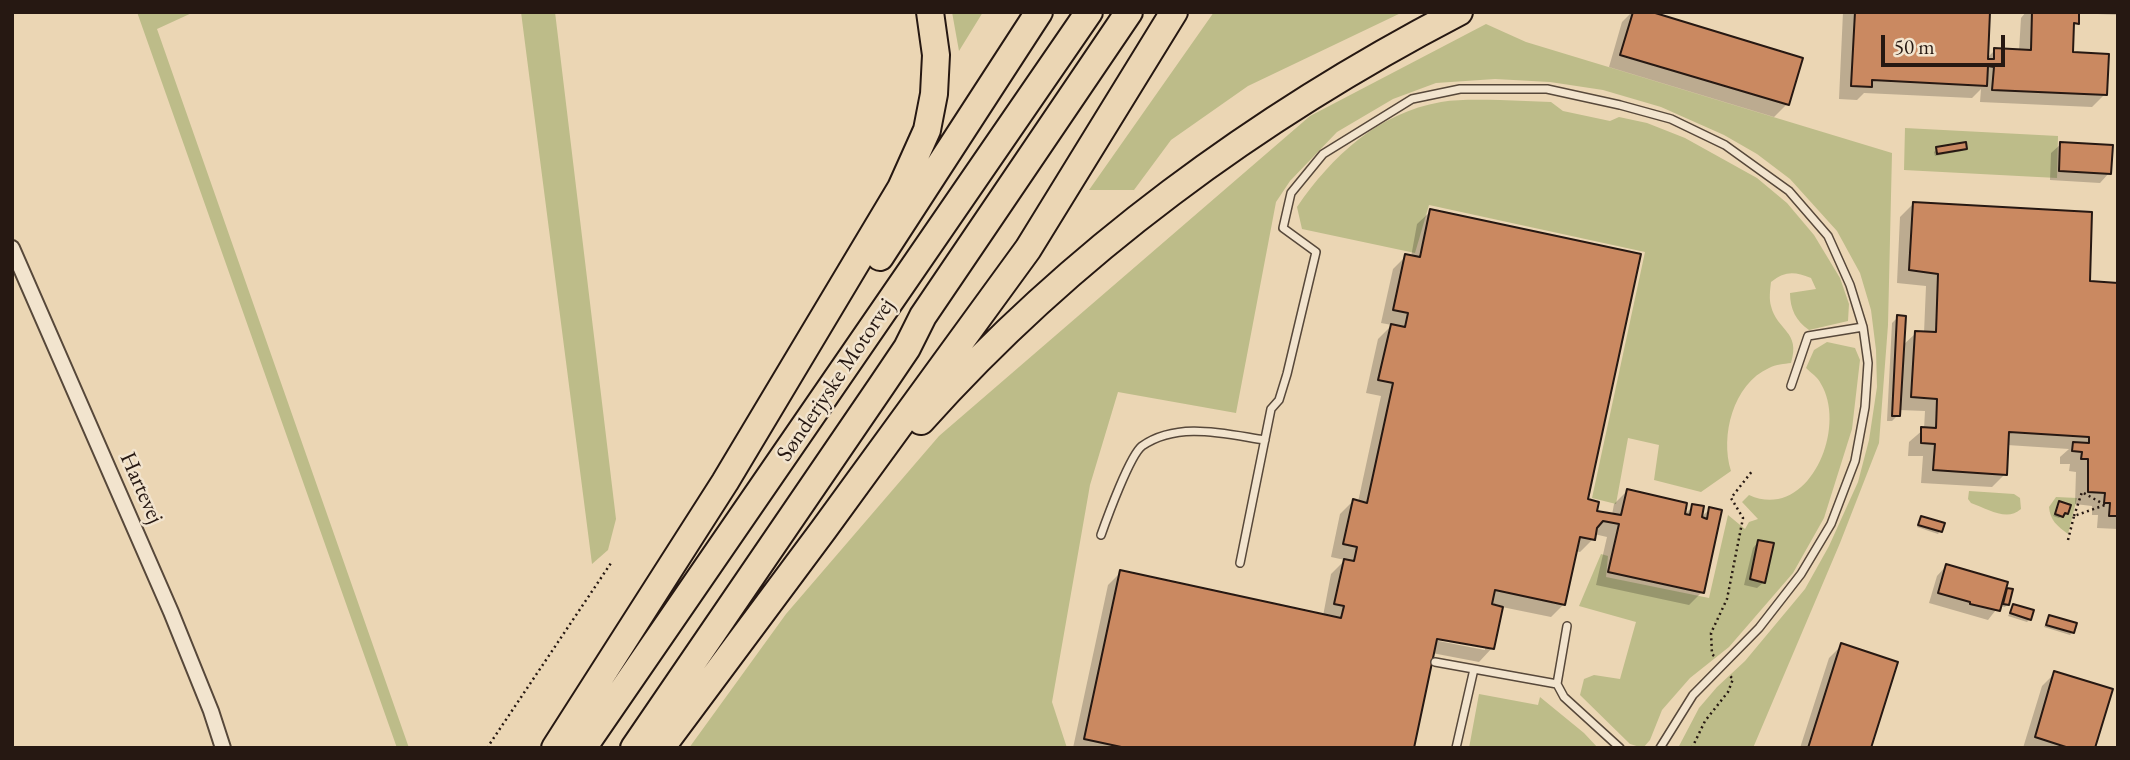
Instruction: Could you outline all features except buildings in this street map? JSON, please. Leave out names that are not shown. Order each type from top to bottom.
[{"type":"highway","points":[[555,748],[725,482],[901,188],[927,130],[934,94],[936,55],[930,12]]},
{"type":"highway","points":[[725,482],[817,354],[1039,12]]},
{"type":"highway","name":"Sønderjyske Motorvej","points":[[583,748],[1089,12]]},
{"type":"highway","name":"Sønderjyske Motorvej","points":[[635,748],[907,348],[931,304],[1129,12]]},
{"type":"highway","points":[[661,748],[1028,249],[1174,12]]},
{"type":"highway","points":[[824,529],[935,405],[996,342],[1059,284],[1129,227],[1204,168],[1296,105],[1391,47],[1459,12]]},
{"type":"street","name":"Hartevej","points":[[12,248],[171,612],[223,748]]},
{"type":"lane","points":[[1240,563],[1271,409],[1279,400],[1287,374],[1316,252],[1283,228],[1291,193],[1323,155],[1412,99],[1460,89],[1546,89],[1671,119],[1725,145],[1789,191],[1828,236],[1850,285],[1863,327],[1868,363],[1866,407],[1855,461],[1831,524],[1801,574],[1759,628],[1693,695],[1660,748]]},
{"type":"lane","points":[[1791,386],[1808,336],[1863,327]]},
{"type":"lane","points":[[1101,535],[1112,501],[1140,447],[1173,433],[1208,432],[1265,440]]},
{"type":"lane","points":[[1567,626],[1558,684],[1564,697],[1620,748]]},
{"type":"lane","points":[[1435,662],[1558,684]]},
{"type":"lane","points":[[1456,748],[1474,669]]},
{"type":"path","points":[[1692,748],[1705,721],[1728,692],[1733,680],[1712,653],[1711,633],[1727,598],[1743,518],[1731,498],[1754,470]]},
{"type":"path","points":[[2068,540],[2074,516],[2082,492],[2105,505],[2074,516]]},
{"type":"path","points":[[487,748],[611,563]]},
{"type":"shaded area","points":[[137,12],[194,12],[157,29],[409,748],[397,748]]},
{"type":"shaded area","points":[[521,12],[555,12],[616,519],[608,550],[592,564]]},
{"type":"shaded area","points":[[952,12],[983,12],[959,51]]},
{"type":"shaded area","points":[[1214,12],[1403,12],[1248,86],[1171,140],[1134,190],[1089,190]]},
{"type":"shaded area","points":[[1486,24],[1526,42],[1892,153],[1888,325],[1879,443],[1840,543],[1753,748],[1678,748],[1699,708],[1745,661],[1805,589],[1829,546],[1858,482],[1869,440],[1877,387],[1871,310],[1860,273],[1837,231],[1790,179],[1757,154],[1724,135],[1661,107],[1603,90],[1550,82],[1495,79],[1436,83],[1393,99],[1337,132],[1290,181],[1276,202],[1236,413],[1118,392],[1090,485],[1052,702],[1067,748],[689,748],[786,614],[939,436],[1310,116]]},
{"type":"shaded area","points":[[1441,102],[1551,102],[1563,111],[1610,121],[1619,117],[1647,123],[1685,138],[1757,178],[1787,203],[1814,235],[1840,278],[1849,304],[1848,321],[1809,330],[1795,314],[1790,293],[1816,289],[1811,278],[1790,273],[1771,282],[1771,306],[1793,344],[1791,363],[1769,368],[1746,386],[1732,412],[1729,427],[1727,442],[1731,471],[1701,492],[1654,480],[1659,445],[1628,438],[1616,504],[1592,498],[1645,252],[1429,205],[1415,253],[1302,229],[1297,207],[1341,154],[1377,127],[1397,116]]},
{"type":"shaded area","points":[[1905,128],[2058,136],[2057,178],[1904,170]]},
{"type":"shaded area","points":[[1827,342],[1855,348],[1860,360],[1852,429],[1824,518],[1793,573],[1729,647],[1690,678],[1662,710],[1650,740],[1643,748],[1630,744],[1580,695],[1584,679],[1594,675],[1620,679],[1636,622],[1579,606],[1601,554],[1608,556],[1606,577],[1709,598],[1728,515],[1745,529],[1749,522],[1758,519],[1742,502],[1749,495],[1770,500],[1789,495],[1805,484],[1817,467],[1826,446],[1828,403],[1820,382],[1806,368],[1814,350]]},
{"type":"shaded area","points":[[1969,491],[2014,494],[2020,498],[2021,509],[2010,514],[1991,511],[1971,503],[1968,499]]},
{"type":"shaded area","points":[[2056,497],[2077,498],[2068,534],[2051,516],[2049,507]]},
{"type":"shaded area","points":[[1479,694],[1538,705],[1540,697],[1598,748],[1469,748]]}]
